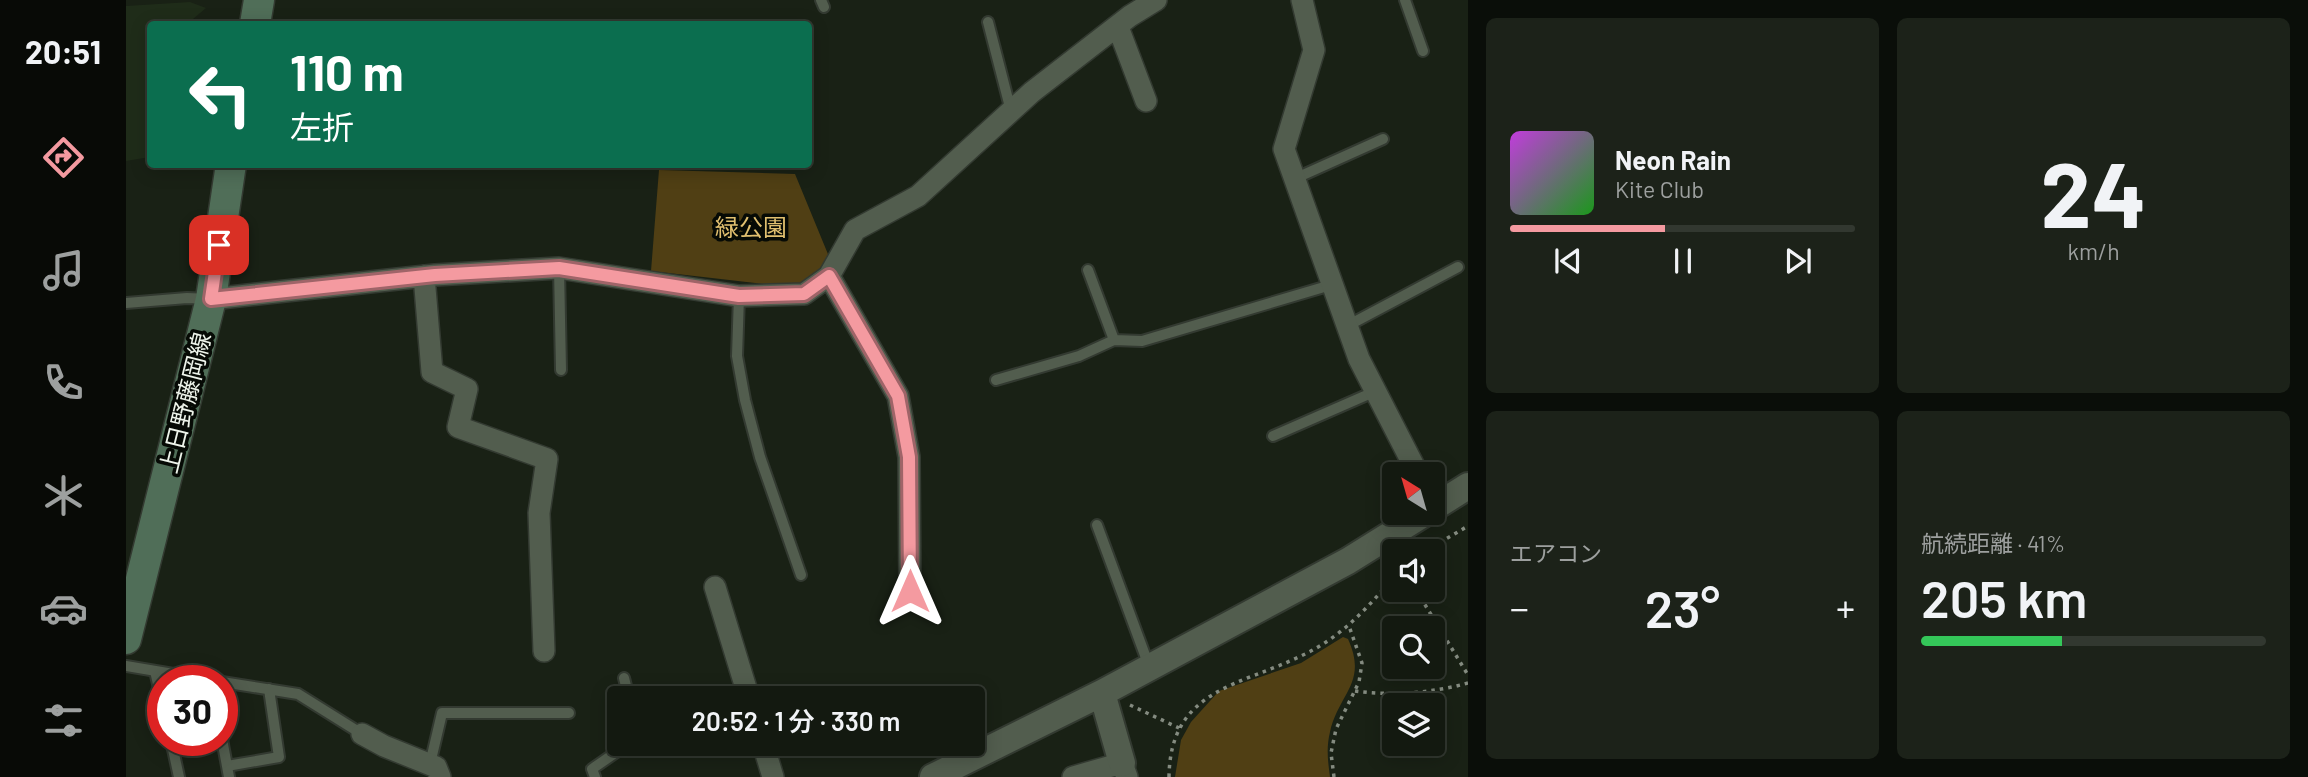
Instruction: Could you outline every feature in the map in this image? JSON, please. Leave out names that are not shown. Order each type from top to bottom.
[{"type":"main road","points":[[256,21],[259,0]]},
{"type":"main road","name":"上日野藤岡線","points":[[126,639],[211,299],[230,168]]},
{"type":"street","points":[[211,299],[424,276],[559,268],[739,296],[804,294],[829,276],[855,230],[918,196],[1032,92],[1124,14],[1156,0]]},
{"type":"street","points":[[1302,0],[1314,50],[1284,149],[1359,359],[1412,462]]},
{"type":"street","points":[[1124,14],[1146,101]]},
{"type":"street","points":[[424,276],[432,372],[467,389],[458,427],[547,459],[539,513],[544,651]]},
{"type":"street","points":[[829,276],[898,396],[909,457],[910,591]]},
{"type":"street","points":[[1446,499],[1468,486]]},
{"type":"street","points":[[936,776],[1102,693],[1349,561],[1405,525]]},
{"type":"street","points":[[715,587],[745,686]]},
{"type":"street","points":[[1073,777],[1125,770],[1102,693]]},
{"type":"street","points":[[362,734],[435,771]]},
{"type":"street","points":[[767,756],[774,777]]},
{"type":"lane","points":[[1405,0],[1423,51]]},
{"type":"lane","points":[[988,22],[1011,111]]},
{"type":"lane","points":[[1294,178],[1383,139]]},
{"type":"lane","points":[[1347,326],[1458,267]]},
{"type":"lane","points":[[559,268],[561,370]]},
{"type":"lane","points":[[1088,270],[1114,340]]},
{"type":"lane","points":[[996,380],[1079,356],[1114,340],[1142,341],[1331,285]]},
{"type":"lane","points":[[739,296],[737,356],[745,401],[760,457],[801,575]]},
{"type":"lane","points":[[126,303],[187,298],[211,299]]},
{"type":"lane","points":[[1273,436],[1377,391]]},
{"type":"lane","points":[[1097,525],[1149,666]]},
{"type":"lane","points":[[126,666],[147,670]]},
{"type":"lane","points":[[624,678],[626,686]]},
{"type":"lane","points":[[238,685],[298,694],[362,734]]},
{"type":"lane","points":[[228,772],[279,757],[269,690]]},
{"type":"lane","points":[[435,771],[442,713],[569,713]]},
{"type":"lane","points":[[174,756],[179,777]]},
{"type":"lane","points":[[595,777],[592,769],[611,756]]},
{"type":"path","points":[[1445,539],[1468,526]]},
{"type":"path","points":[[1169,777],[1170,753],[1179,728],[1198,704],[1220,688],[1304,655],[1349,626],[1382,592]]},
{"type":"path","points":[[1423,602],[1468,675]]},
{"type":"path","points":[[1334,777],[1331,753],[1336,729],[1355,691],[1362,663],[1349,626]]},
{"type":"path","points":[[1355,691],[1418,691],[1468,683]]},
{"type":"path","points":[[1102,693],[1179,728]]},
{"type":"shaded area","points":[[190,2],[206,8],[191,21],[147,21],[147,158],[126,161],[126,6]]},
{"type":"green space","name":"緑公園","points":[[659,170],[795,174],[830,259],[815,278],[789,287],[651,271]]},
{"type":"green space","points":[[1343,637],[1348,639],[1355,667],[1350,687],[1330,732],[1330,777],[1175,777],[1181,740],[1191,722],[1219,691],[1301,663]]},
{"type":"route","points":[[219,245],[211,299],[435,275],[559,268],[739,296],[804,294],[829,276],[898,396],[909,457],[910,591]]}]
